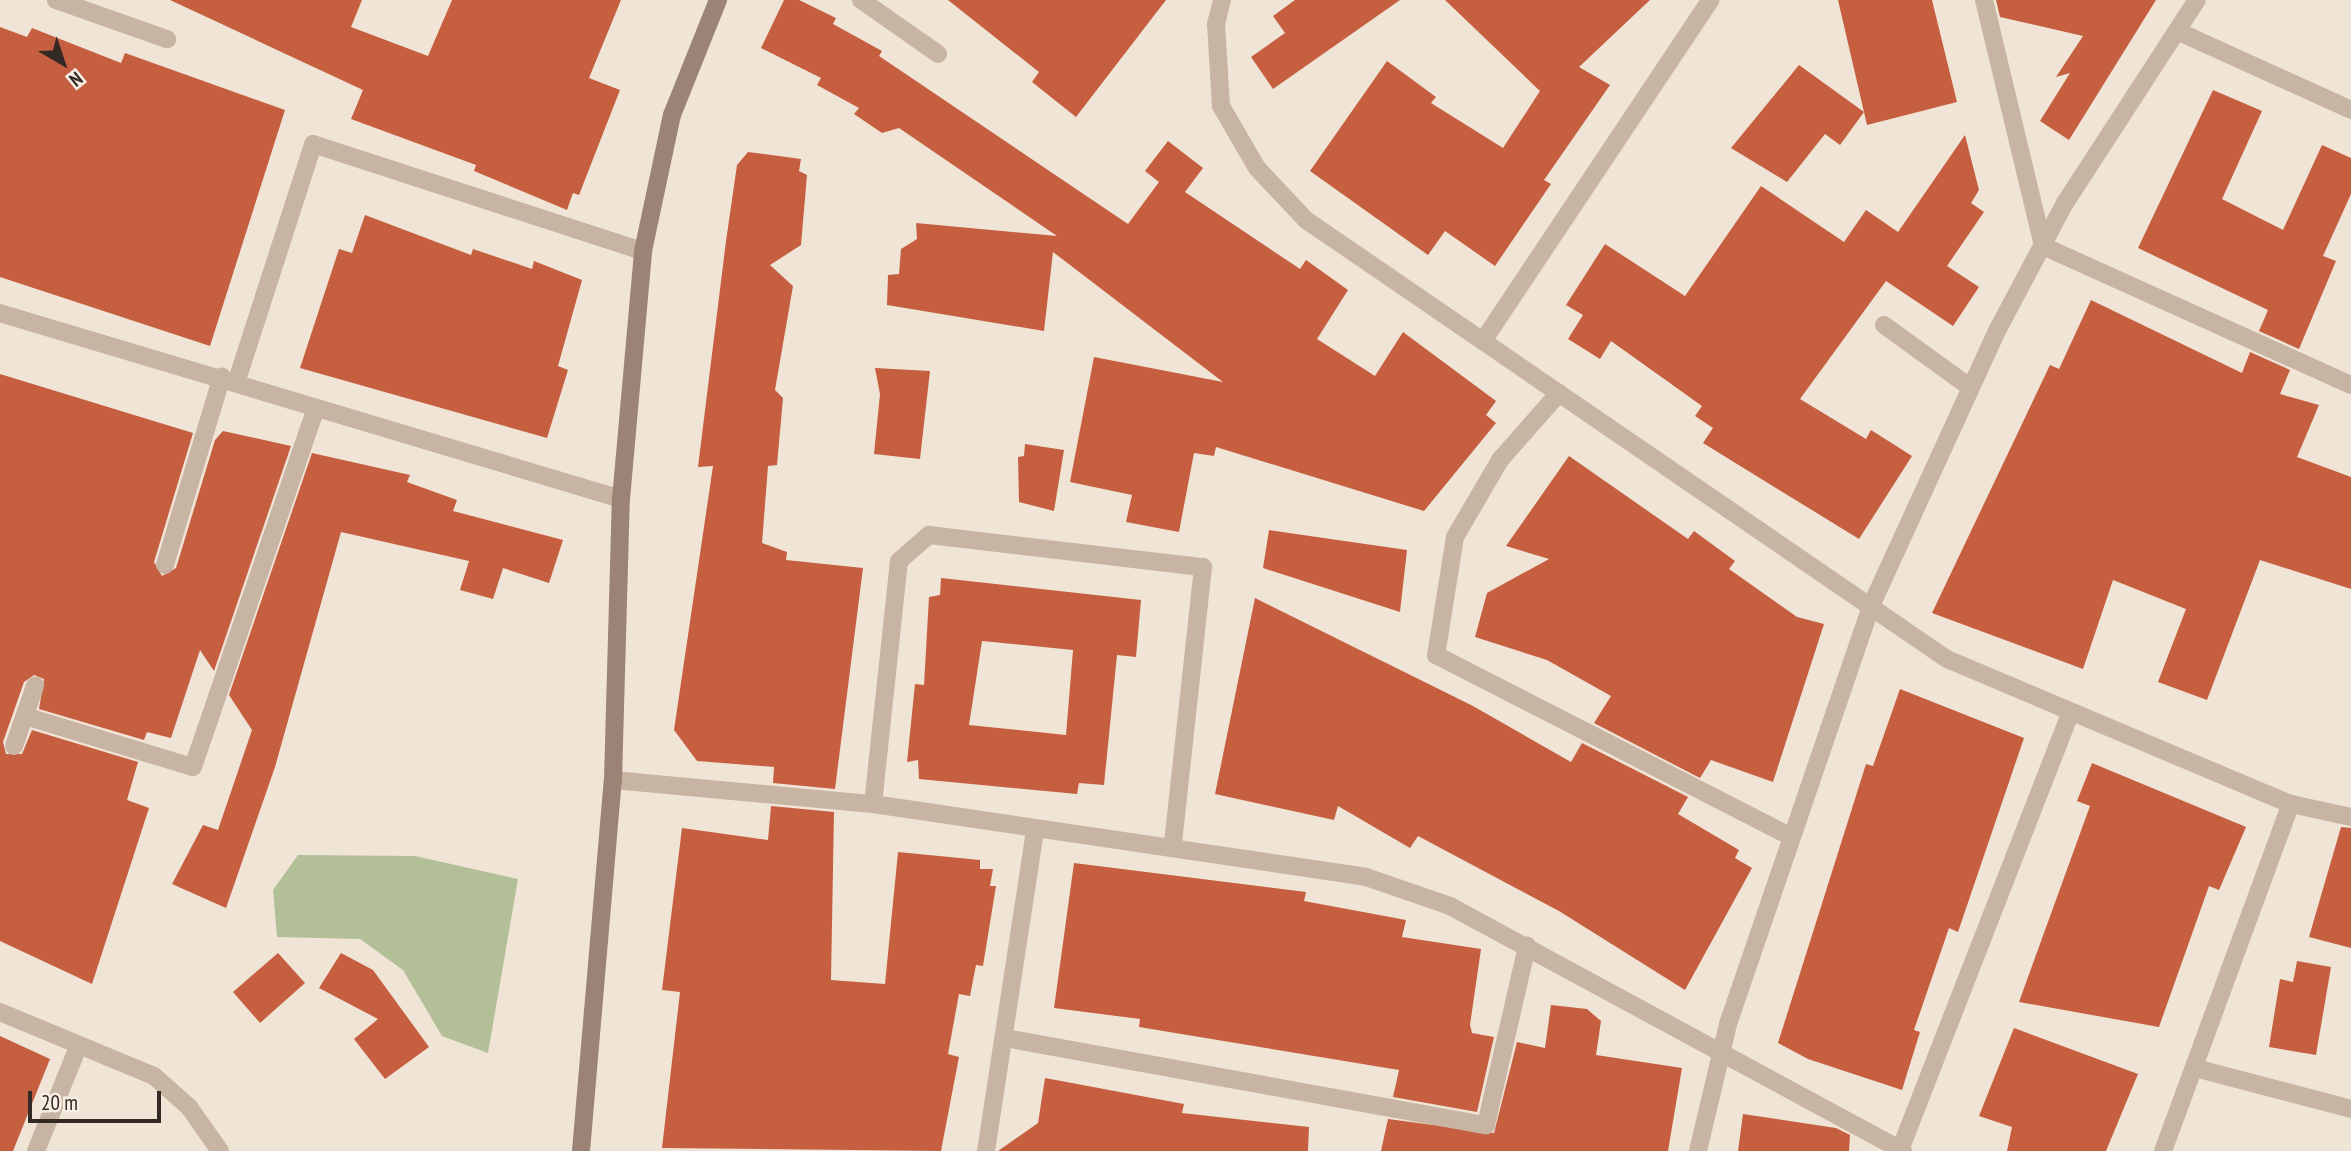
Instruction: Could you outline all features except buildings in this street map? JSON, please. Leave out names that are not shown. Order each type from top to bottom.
[{"type":"street","points":[[56,0],[167,39]]},
{"type":"street","points":[[581,1151],[613,780],[621,499],[643,251],[672,115],[719,0]]},
{"type":"street","points":[[861,0],[938,54]]},
{"type":"street","points":[[1222,0],[1216,24],[1221,106],[1256,168],[1307,220],[1947,659],[2291,804],[2351,817]]},
{"type":"street","points":[[1483,341],[1710,0]]},
{"type":"street","points":[[1984,0],[2043,246]]},
{"type":"street","points":[[1698,1151],[1724,1052],[1788,836],[1871,606],[1971,388],[2043,246],[2196,0]]},
{"type":"street","points":[[2177,31],[2351,110]]},
{"type":"street","points":[[164,565],[313,144],[643,251]]},
{"type":"street","points":[[2043,246],[2351,385]]},
{"type":"street","points":[[0,313],[230,378],[315,410],[621,499]]},
{"type":"street","points":[[1884,325],[1971,388]]},
{"type":"street","points":[[1559,393],[1500,460],[1455,537],[1436,655],[1788,836]]},
{"type":"street","points":[[28,717],[193,767],[315,410]]},
{"type":"street","points":[[873,804],[899,561],[929,535],[1203,567],[1173,845]]},
{"type":"street","points":[[14,746],[28,717],[35,686]]},
{"type":"street","points":[[613,780],[873,804],[1035,832],[1173,845],[1366,877],[1450,906],[1901,1150],[2070,713]]},
{"type":"street","points":[[2163,1151],[2291,804]]},
{"type":"street","points":[[986,1151],[1035,832]]},
{"type":"street","points":[[1005,1038],[1486,1125],[1527,946]]},
{"type":"street","points":[[0,1012],[78,1047],[154,1076],[189,1107],[220,1151]]},
{"type":"street","points":[[37,1151],[78,1047]]},
{"type":"street","points":[[2194,1068],[2351,1109]]},
{"type":"green space","points":[[298,855],[415,856],[518,879],[488,1053],[442,1036],[403,970],[360,939],[277,937],[273,890]]}]
